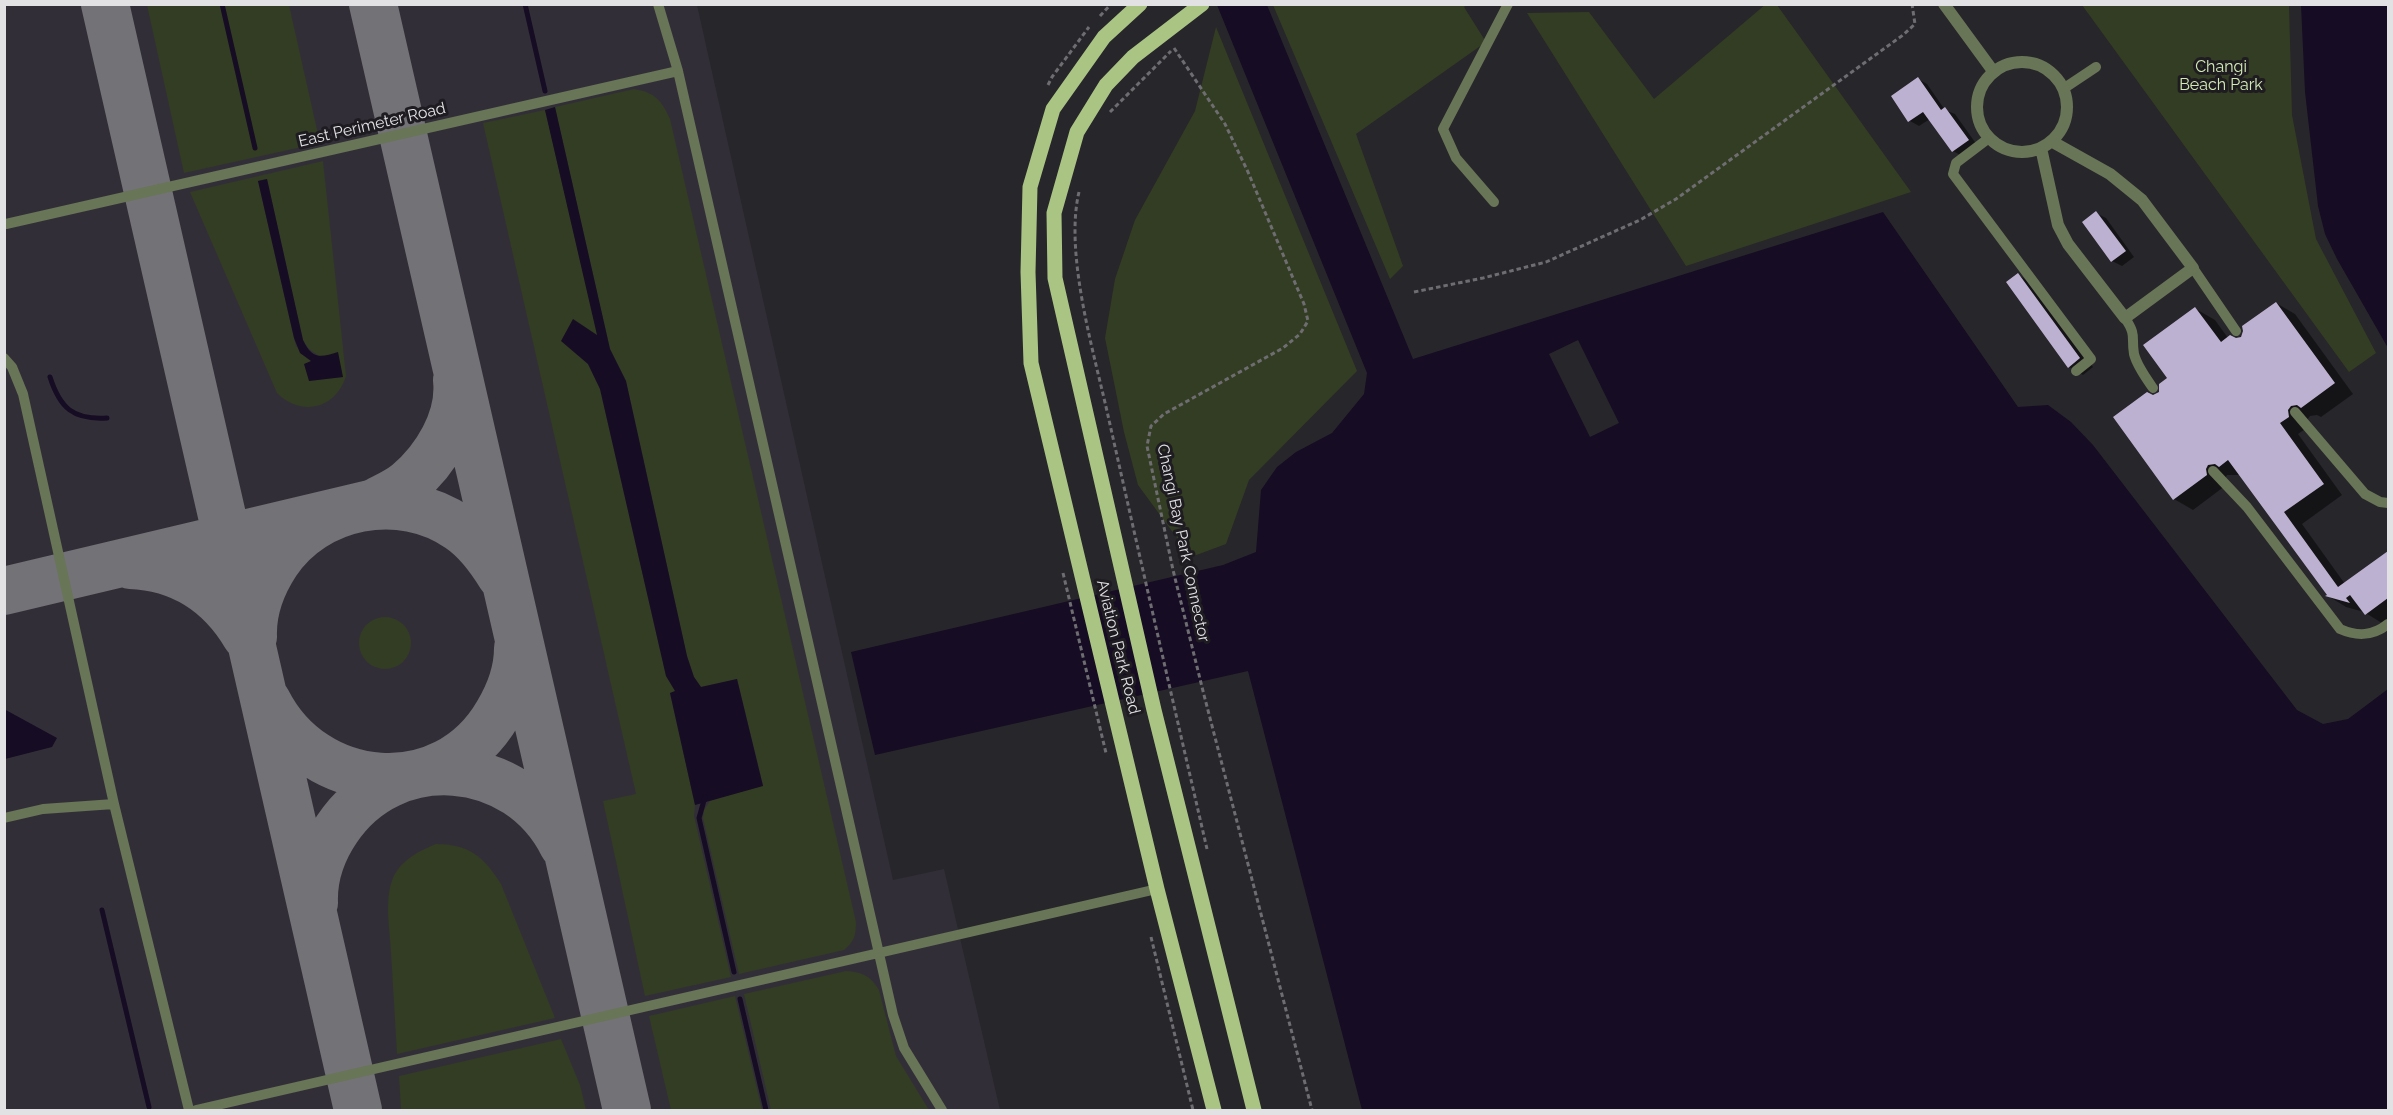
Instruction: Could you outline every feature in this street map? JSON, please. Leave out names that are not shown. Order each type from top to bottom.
[{"type":"main road","name":"Aviation Park Road","points":[[1140,4],[1104,37],[1053,109],[1030,187],[1028,272],[1031,363],[1157,889],[1214,1110]]},
{"type":"main road","name":"Aviation Park Road","points":[[1201,5],[1133,57],[1106,86],[1077,132],[1054,213],[1055,278],[1154,710],[1254,1110]]},
{"type":"street","points":[[1944,4],[1993,71]]},
{"type":"street","points":[[2012,62],[2033,63],[2051,72],[2064,89],[2067,108],[2063,126],[2046,145],[2022,152],[2004,148],[1989,138],[1979,122],[1976,104],[1981,86],[1993,71],[2012,62]]},
{"type":"street","points":[[2046,145],[2110,174],[2142,200],[2193,268],[2125,318],[2068,244],[2058,225],[2046,145]]},
{"type":"lane","points":[[658,4],[678,71],[893,1015],[904,1048],[942,1110]]},
{"type":"lane","points":[[1494,202],[1456,158],[1443,129],[1508,4]]},
{"type":"lane","points":[[2064,89],[2096,67]]},
{"type":"lane","name":"East Perimeter Road","points":[[6,224],[678,71]]},
{"type":"lane","points":[[1989,138],[1956,164],[1953,174],[2091,359],[2076,371]]},
{"type":"lane","points":[[2193,268],[2236,331]]},
{"type":"lane","points":[[2125,318],[2134,335],[2134,354],[2152,388]]},
{"type":"lane","points":[[4,358],[15,374],[23,394],[114,804],[189,1110]]},
{"type":"lane","points":[[2295,412],[2365,494],[2380,502],[2388,503]]},
{"type":"lane","points":[[2213,471],[2247,507],[2340,629],[2351,634],[2366,635],[2388,624]]},
{"type":"lane","points":[[4,818],[43,809],[114,804]]},
{"type":"lane","points":[[196,1110],[1157,889]]},
{"type":"path","points":[[1414,292],[1546,262],[1640,220],[1676,200],[1903,35],[1915,24],[1912,4]]},
{"type":"path","name":"Changi Bay Park Connector","points":[[1107,115],[1174,48],[1225,124],[1304,304],[1308,321],[1300,334],[1283,348],[1164,414],[1152,426],[1147,446],[1173,570],[1204,695],[1312,1110]]},
{"type":"path","points":[[1080,186],[1075,208],[1075,248],[1083,299],[1173,702]]},
{"type":"path","points":[[1148,927],[1193,1110]]},
{"type":"shaded area","points":[[5,5],[697,5],[893,880],[944,869],[1000,1110],[5,1110]]},
{"type":"shaded area","points":[[1217,5],[1267,5],[1413,359],[1883,212],[2018,407],[2048,405],[2071,422],[2093,445],[2297,710],[2323,724],[2348,719],[2388,689],[2388,1110],[1362,1110],[1248,671],[875,755],[851,652],[1223,565],[1256,552],[1261,490],[1277,467],[1296,452],[1332,433],[1364,394],[1367,373]]},
{"type":"shaded area","points":[[2301,5],[2388,5],[2388,348],[2325,234],[2318,206],[2305,92]]},
{"type":"shaded area","points":[[555,107],[610,349],[626,381],[687,656],[694,677],[701,687],[737,679],[763,786],[695,805],[670,693],[675,691],[666,676],[600,389],[588,364],[561,341],[573,319],[597,335],[545,110]]},
{"type":"shaded area","points":[[267,179],[303,340],[313,354],[321,356],[338,352],[343,377],[309,381],[304,364],[311,361],[300,353],[294,338],[258,181]]},
{"type":"shaded area","points":[[4,709],[57,738],[52,747],[5,759]]},
{"type":"green space","points":[[1766,4],[1777,5],[1911,192],[1686,266],[1527,13],[1589,12],[1654,99]]},
{"type":"green space","points":[[147,5],[289,5],[320,143],[184,173]]},
{"type":"green space","points":[[1273,5],[1466,5],[1464,7],[1486,42],[1356,134],[1403,266],[1390,279]]},
{"type":"green space","name":"Changi Beach Park","points":[[2082,5],[2289,5],[2292,115],[2316,239],[2376,353],[2349,372]]},
{"type":"green space","points":[[1216,27],[1357,371],[1249,480],[1226,544],[1191,557],[1138,485],[1124,432],[1105,338],[1115,279],[1135,220],[1195,111]]},
{"type":"green space","points":[[634,89],[647,92],[657,98],[670,119],[856,922],[854,938],[844,950],[739,974],[703,818],[704,810],[710,801],[763,785],[737,679],[701,687],[694,677],[687,656],[626,381],[610,349],[555,107]]},
{"type":"green space","points":[[545,110],[598,336],[562,341],[588,364],[600,389],[666,676],[676,692],[670,693],[695,805],[694,816],[731,977],[645,996],[603,801],[636,794],[483,123]]},
{"type":"green space","points":[[323,161],[346,376],[341,387],[326,402],[307,407],[296,405],[286,401],[277,393],[190,192]],"holes":[[[267,179],[303,340],[310,349],[343,377],[309,381],[312,362],[296,346],[258,181]]]},
{"type":"green space","points":[[385,617],[399,621],[407,629],[411,643],[407,657],[399,665],[385,669],[371,665],[363,657],[359,643],[363,629],[371,621]]},
{"type":"green space","points":[[436,844],[458,846],[475,854],[495,875],[501,884],[555,1018],[397,1054],[388,915],[390,887],[396,872],[406,861]]},
{"type":"green space","points":[[846,971],[866,976],[879,990],[896,1056],[929,1110],[771,1110],[744,994]]},
{"type":"green space","points":[[735,996],[762,1110],[671,1110],[649,1016]]},
{"type":"green space","points":[[561,1039],[580,1085],[586,1110],[401,1110],[399,1076]]},
{"type":"pier","points":[[1578,340],[1619,423],[1590,437],[1549,354]]},
{"type":"building","points":[[1918,77],[1941,110],[1945,107],[1969,140],[1952,152],[1923,112],[1908,122],[1891,96]]},
{"type":"building","points":[[2096,211],[2126,251],[2111,262],[2082,222]]},
{"type":"building","points":[[2018,273],[2080,358],[2068,368],[2006,282]]},
{"type":"building","points":[[2276,302],[2335,383],[2301,408],[2297,405],[2291,406],[2288,410],[2289,417],[2280,423],[2324,484],[2284,512],[2338,587],[2388,551],[2388,598],[2365,615],[2350,595],[2346,598],[2350,603],[2325,596],[2327,595],[2228,460],[2219,467],[2215,464],[2208,465],[2207,475],[2173,500],[2113,417],[2147,392],[2153,395],[2159,392],[2159,384],[2167,378],[2143,345],[2195,307],[2221,342],[2230,335],[2236,338],[2241,337],[2242,326]]},
{"type":"waterway","points":[[222,4],[255,148]]},
{"type":"waterway","points":[[525,4],[545,91]]},
{"type":"waterway","points":[[50,377],[58,397],[70,410],[85,417],[107,418]]},
{"type":"waterway","points":[[705,797],[699,818],[734,972]]},
{"type":"waterway","points":[[102,910],[149,1107]]},
{"type":"waterway","points":[[740,999],[766,1110]]},
{"type":"taxiway","points":[[105,4],[358,1110]]},
{"type":"taxiway","points":[[373,4],[627,1110]]},
{"type":"taxiway","points":[[4,591],[374,503],[407,484],[437,451],[451,424],[457,395],[457,380]]},
{"type":"taxiway","points":[[253,637],[256,608],[262,589],[276,563],[293,543],[313,527],[335,515],[360,508],[385,506],[411,508],[436,515],[472,538],[501,576]]},
{"type":"taxiway","points":[[130,565],[166,571],[197,585],[224,607],[246,636]]},
{"type":"taxiway","points":[[267,701],[288,732],[315,755],[347,770],[380,777],[414,775],[446,763],[474,743],[498,713],[506,698],[515,673],[518,648]]},
{"type":"taxiway","points":[[314,903],[315,883],[320,864],[337,829],[361,802],[390,783],[421,773],[454,772],[486,778],[517,793],[543,815],[563,845]]}]
